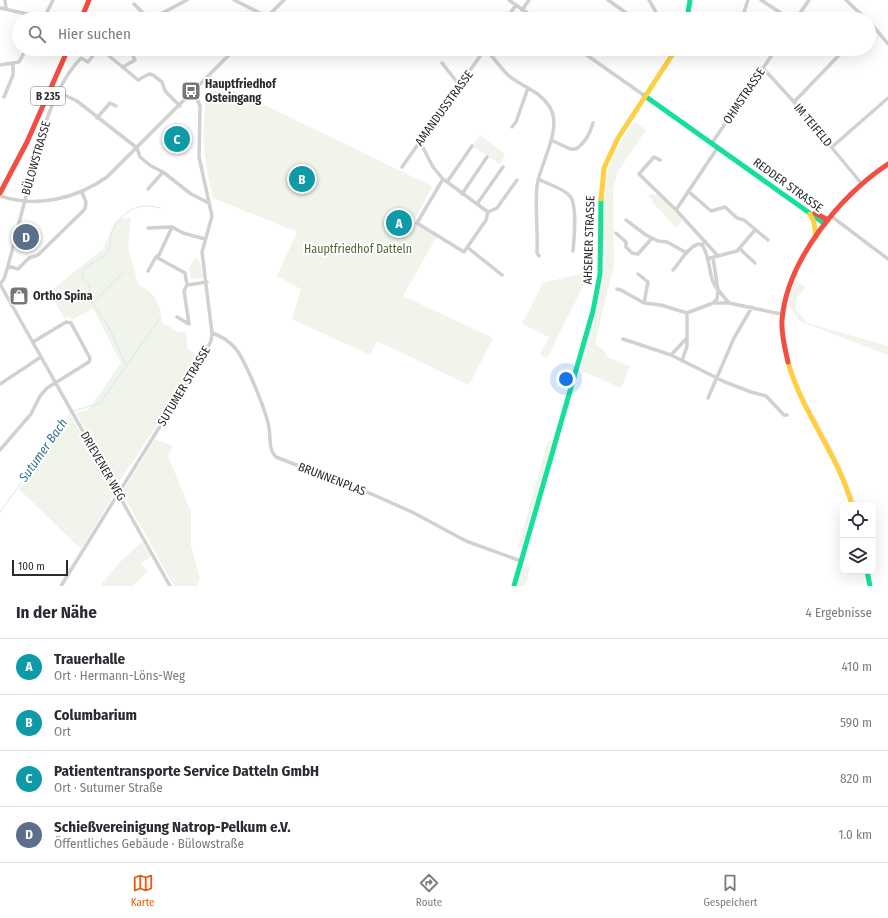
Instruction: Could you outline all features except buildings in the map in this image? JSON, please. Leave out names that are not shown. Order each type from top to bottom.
[{"type":"main road","points":[[84,12],[89,0]]},
{"type":"main road","points":[[688,12],[690,0]]},
{"type":"main road","name":"B 235","points":[[0,195],[31,136],[65,56]]},
{"type":"main road","name":"AHSENER STRASSE","points":[[514,586],[593,311],[600,274],[601,192],[604,168],[618,138],[671,56]]},
{"type":"main road","name":"REDDER STRASSE","points":[[645,96],[807,210],[828,220],[805,253],[787,291],[782,314],[781,334],[790,371],[834,459],[851,502]]},
{"type":"main road","points":[[828,220],[861,183],[888,164]]},
{"type":"main road","points":[[807,210],[814,222],[816,237]]},
{"type":"main road","points":[[868,574],[870,586]]},
{"type":"street","points":[[5,0],[6,9]]},
{"type":"street","points":[[47,12],[53,0]]},
{"type":"street","points":[[164,12],[187,0]]},
{"type":"street","points":[[234,0],[256,12]]},
{"type":"street","points":[[273,12],[284,0]]},
{"type":"street","points":[[509,0],[525,12]]},
{"type":"street","points":[[522,10],[530,0]]},
{"type":"street","points":[[608,0],[625,12]]},
{"type":"street","points":[[650,0],[656,12]]},
{"type":"street","points":[[744,12],[748,0]]},
{"type":"street","points":[[761,0],[779,12]]},
{"type":"street","points":[[801,12],[809,0]]},
{"type":"street","points":[[846,0],[859,12]]},
{"type":"street","points":[[134,4],[143,12]]},
{"type":"street","points":[[511,12],[516,5]]},
{"type":"street","points":[[0,8],[16,12]]},
{"type":"street","points":[[876,29],[888,44]]},
{"type":"street","points":[[0,65],[19,62],[22,56]]},
{"type":"street","name":"BÜLOWSTRASSE","points":[[0,284],[4,279],[8,266],[42,134],[58,92],[72,68],[81,58],[88,62],[93,56]]},
{"type":"street","points":[[110,56],[138,80],[149,74],[153,75],[162,82],[165,91],[180,106]]},
{"type":"street","points":[[0,195],[24,202],[57,200],[82,192],[107,177],[229,56]]},
{"type":"street","name":"AMANDUSSTRASSE","points":[[402,167],[481,56]]},
{"type":"street","points":[[492,56],[508,74],[537,93],[551,108],[554,126],[538,180],[536,254],[539,256]]},
{"type":"street","points":[[588,56],[645,96]]},
{"type":"street","name":"OHMSTRASSE","points":[[712,143],[771,56]]},
{"type":"street","points":[[794,102],[838,56]]},
{"type":"street","points":[[123,67],[134,58]]},
{"type":"street","points":[[442,63],[460,86]]},
{"type":"street","points":[[4,97],[13,75],[13,64]]},
{"type":"street","name":"IM TEIFELD","points":[[763,68],[794,102],[861,183]]},
{"type":"street","points":[[512,127],[516,122],[528,88]]},
{"type":"street","name":"SUTUMER STRASSE","points":[[61,586],[201,360],[211,341],[212,333],[207,282],[202,261],[205,239],[212,216],[198,150],[200,106],[194,91]]},
{"type":"street","points":[[58,92],[77,101],[137,148],[140,157],[163,172],[191,194],[209,203]]},
{"type":"street","points":[[832,147],[888,98]]},
{"type":"street","points":[[97,118],[110,103],[116,106]]},
{"type":"street","points":[[551,140],[570,149],[576,149],[582,145],[591,131],[593,123]]},
{"type":"street","points":[[420,142],[433,167],[443,179],[488,212]]},
{"type":"street","points":[[447,182],[472,146]]},
{"type":"street","points":[[676,210],[718,147]]},
{"type":"street","points":[[462,194],[487,157]]},
{"type":"street","points":[[660,160],[654,158],[639,174],[676,210],[718,256]]},
{"type":"street","points":[[477,204],[502,167]]},
{"type":"street","points":[[148,189],[163,172]]},
{"type":"street","points":[[443,179],[417,223],[464,252],[486,220],[488,212]]},
{"type":"street","points":[[488,212],[497,208],[517,180]]},
{"type":"street","points":[[538,180],[568,194],[572,199],[574,208],[573,251]]},
{"type":"street","points":[[688,191],[711,211],[725,207],[737,218],[744,220],[768,240]]},
{"type":"street","points":[[8,266],[18,269],[29,258],[38,255],[74,219],[86,206],[82,192]]},
{"type":"street","points":[[626,220],[652,238],[667,242],[687,252]]},
{"type":"street","points":[[828,220],[887,257]]},
{"type":"street","points":[[148,271],[156,257],[159,255],[172,227]]},
{"type":"street","points":[[148,228],[172,227],[183,233],[205,239]]},
{"type":"street","points":[[708,258],[713,258],[740,249],[755,230]]},
{"type":"street","points":[[616,233],[626,242],[626,247],[632,253],[638,254],[652,238]]},
{"type":"street","points":[[702,245],[705,241]]},
{"type":"street","points":[[673,270],[691,246],[698,244],[702,245]]},
{"type":"street","points":[[702,245],[708,258],[713,284],[729,303]]},
{"type":"street","points":[[468,247],[502,276]]},
{"type":"street","points":[[740,249],[755,263]]},
{"type":"street","points":[[156,257],[186,273],[187,285],[184,291],[189,324],[177,317]]},
{"type":"street","points":[[713,258],[718,290],[717,299],[713,303]]},
{"type":"street","points":[[638,274],[648,282],[644,303]]},
{"type":"street","points":[[187,285],[207,282]]},
{"type":"street","name":"DRIEVENER WEG","points":[[0,284],[170,586]]},
{"type":"street","points":[[617,289],[644,303],[661,305],[687,313],[713,303],[729,303],[782,314]]},
{"type":"street","points":[[708,398],[734,338],[752,307]]},
{"type":"street","points":[[682,361],[687,346],[687,313]]},
{"type":"street","points":[[0,450],[31,414],[40,396],[55,382],[89,362],[90,358],[71,323],[66,322],[32,342]]},
{"type":"street","name":"BRUNNENPLAS","points":[[212,333],[220,336],[236,348],[243,361],[267,420],[271,450],[276,457],[374,495],[414,513],[466,541],[521,561]]},
{"type":"street","points":[[623,339],[671,355],[717,377],[724,382],[766,396],[784,414],[787,415]]},
{"type":"street","points":[[671,355],[686,339]]},
{"type":"street","points":[[0,384],[41,357]]},
{"type":"green space","name":"Hauptfriedhof Datteln","points":[[225,86],[432,186],[414,221],[437,236],[403,296],[493,338],[469,385],[377,341],[370,355],[292,319],[301,289],[277,276],[297,232],[213,198],[207,171],[204,147],[206,95],[211,90],[218,91]]},
{"type":"green space","points":[[635,122],[646,130],[617,173],[613,191],[614,264],[595,343],[607,354],[605,356],[588,348],[604,275],[604,190],[611,160],[620,143]]},
{"type":"green space","points":[[480,135],[505,154],[500,164],[472,146]]},
{"type":"green space","points":[[651,194],[659,195],[680,218],[682,221],[676,227],[652,203],[652,199],[648,197]]},
{"type":"green space","points":[[131,217],[128,248],[138,284],[149,292],[159,304],[162,323],[179,332],[186,332],[188,349],[200,357],[182,388],[117,485],[76,413],[89,409],[121,363],[93,308],[72,320],[70,316],[65,319],[49,292],[103,249],[116,220]]},
{"type":"green space","points":[[195,258],[200,262],[203,278],[191,279],[189,268]]},
{"type":"green space","points":[[591,271],[547,358],[540,354],[549,337],[522,324],[543,283]]},
{"type":"green space","points":[[795,280],[806,287],[797,297],[795,308],[807,323],[888,346],[888,355],[799,321],[788,303]]},
{"type":"green space","points":[[587,349],[630,366],[621,388],[580,370]]},
{"type":"green space","points":[[814,413],[837,457],[856,502],[847,495],[825,437],[815,427]]},
{"type":"green space","points":[[71,416],[115,493],[81,549],[19,489]]},
{"type":"green space","points":[[155,439],[173,446],[168,456],[191,512],[191,546],[200,579],[197,586],[174,586],[122,493]]},
{"type":"green space","points":[[551,440],[552,443],[521,548],[518,548],[548,441]]},
{"type":"green space","points":[[142,542],[151,556],[141,564],[147,571],[133,586],[103,586],[101,584],[123,559]]},
{"type":"green space","points":[[524,565],[530,567],[525,586],[517,586]]},
{"type":"waterway","name":"Sutumer Bach","points":[[126,365],[109,328],[91,300],[90,287],[83,279],[82,275],[86,268],[105,255],[110,244],[110,236],[124,215],[129,211],[143,206],[160,208]]},
{"type":"waterway","points":[[93,303],[124,272]]},
{"type":"waterway","name":"Sutumer Bach","points":[[74,411],[100,403],[160,318]]},
{"type":"waterway","name":"Sutumer Bach","points":[[0,512],[71,413]]},
{"type":"traffic: fast","points":[[688,12],[690,0]]},
{"type":"traffic: fast","points":[[645,96],[825,224]]},
{"type":"traffic: fast","points":[[514,586],[593,311],[600,274],[601,199]]},
{"type":"traffic: fast","points":[[868,574],[870,586]]},
{"type":"traffic: slow","points":[[601,199],[604,168],[618,138],[671,56]]},
{"type":"traffic: slow","points":[[810,214],[814,222],[816,237]]},
{"type":"traffic: slow","points":[[788,362],[802,399],[838,468],[851,502]]},
{"type":"traffic: jam","points":[[84,12],[89,0]]},
{"type":"traffic: jam","points":[[0,193],[27,142],[65,56]]},
{"type":"traffic: jam","points":[[788,362],[783,336],[782,320],[786,297],[794,275],[805,253],[819,232],[852,193],[888,164]]},
{"type":"traffic: jam","points":[[815,213],[828,220]]},
{"type":"place","name":"Hauptfriedhof Osteingang","points":[[191,91]]},
{"type":"place","name":"Patiententransporte Service Datteln GmbH","points":[[177,139]]},
{"type":"place","name":"Columbarium","points":[[302,179]]},
{"type":"place","name":"Trauerhalle","points":[[399,223]]},
{"type":"place","name":"Schießvereinigung Natrop-Pelkum e.V.","points":[[26,237]]},
{"type":"place","name":"Ortho Spina","points":[[19,296]]}]
